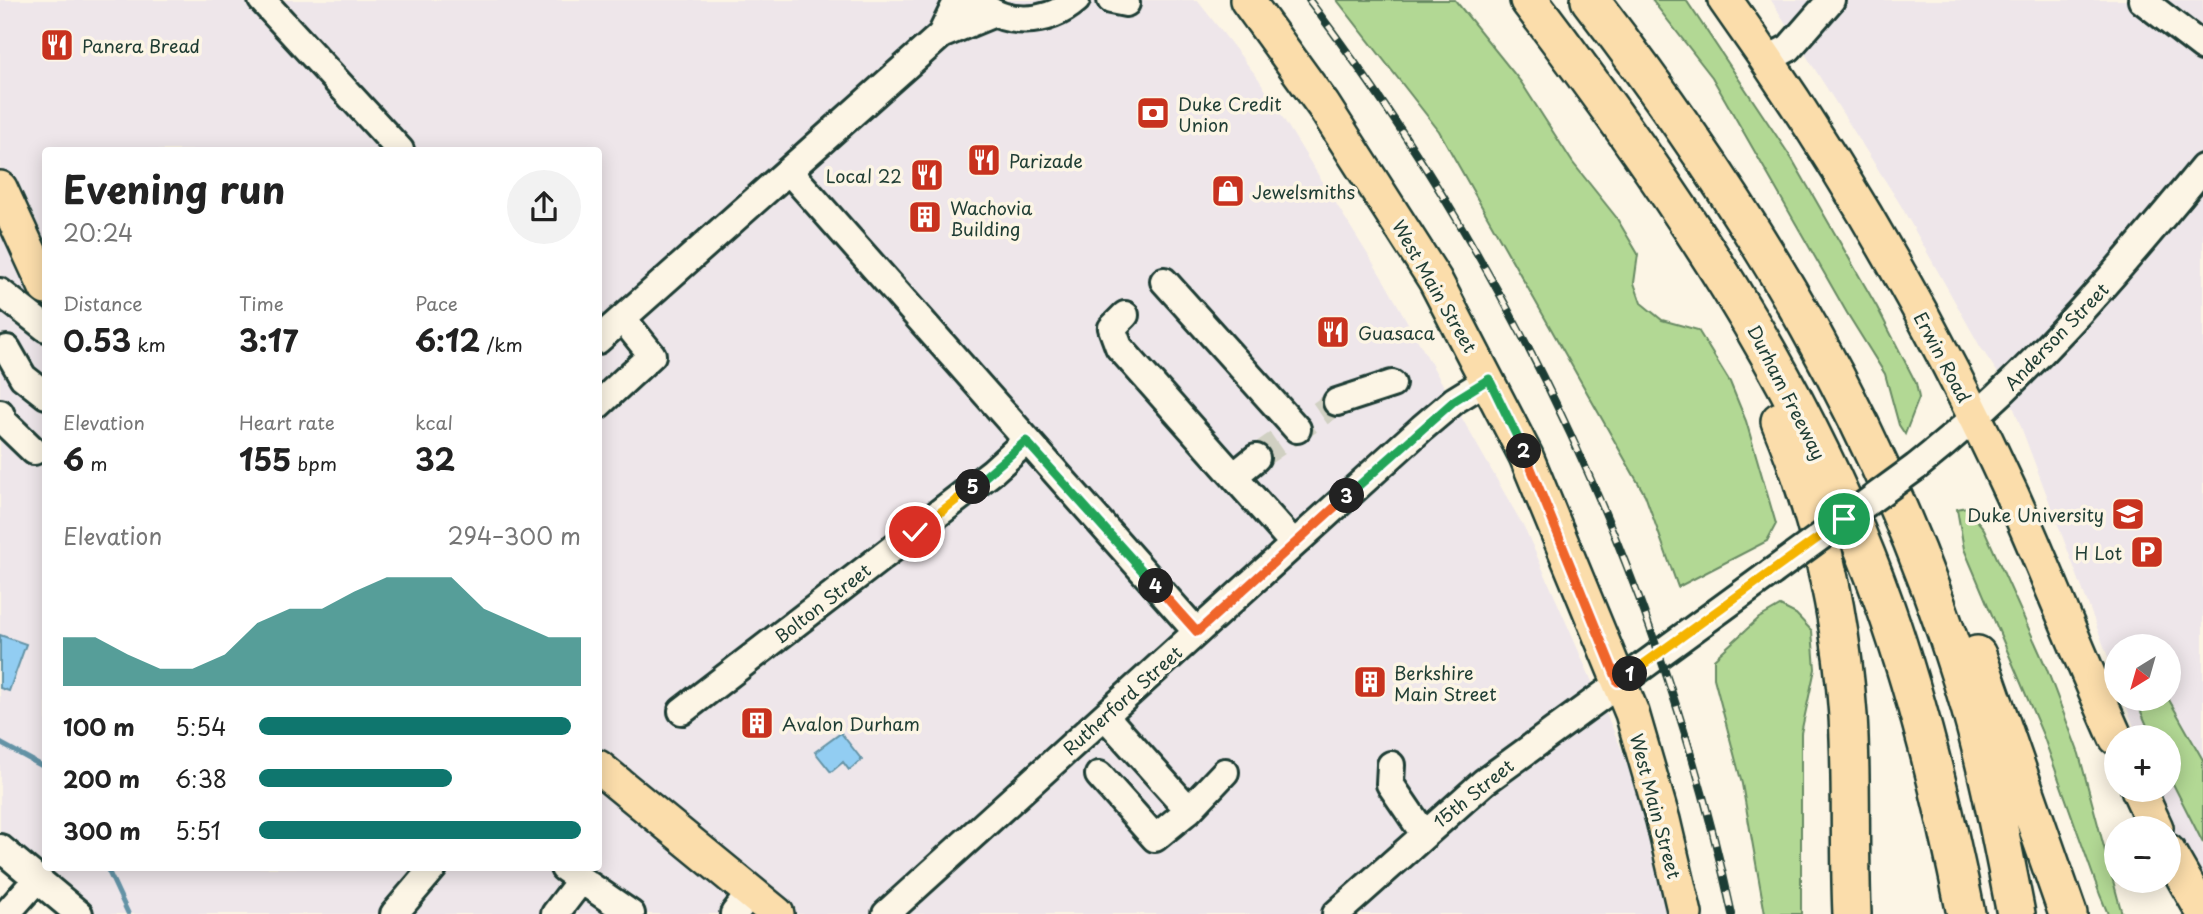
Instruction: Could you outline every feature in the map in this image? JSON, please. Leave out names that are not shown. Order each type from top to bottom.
[{"type":"highway","name":"Durham Freeway","points":[[1529,0],[1662,181],[1743,307],[1791,395],[1832,479],[1883,601],[1934,768],[1966,914]]},
{"type":"highway","points":[[1590,0],[1698,144],[1740,209],[1906,491],[1963,620],[1996,705],[2068,914]]},
{"type":"highway","points":[[1662,181],[1763,381],[1804,483],[1825,559],[1848,713],[1852,914]]},
{"type":"highway","points":[[1849,398],[1894,498],[1964,686],[1988,772],[2016,914]]},
{"type":"main road","name":"West Main Street","points":[[1247,0],[1323,105],[1428,269],[1489,379],[1526,456],[1641,745],[1685,914]]},
{"type":"main road","name":"Erwin Road","points":[[1725,0],[1883,246],[1976,419],[2012,495],[2110,725]]},
{"type":"main road","points":[[0,188],[22,306]]},
{"type":"main road","points":[[602,771],[742,904],[777,914]]},
{"type":"main road","points":[[2181,874],[2203,912]]},
{"type":"street","points":[[262,0],[397,147]]},
{"type":"street","points":[[941,35],[958,0]]},
{"type":"street","points":[[602,336],[941,35],[984,7],[1012,19],[1034,19],[1060,11],[1076,0]]},
{"type":"street","points":[[1111,0],[1126,3],[1124,0]]},
{"type":"street","points":[[1766,60],[1789,48],[1831,0]]},
{"type":"street","points":[[2142,0],[2203,47]]},
{"type":"street","name":"Anderson Street","points":[[1618,682],[1916,467],[1976,419],[2089,305],[2203,167]]},
{"type":"street","points":[[789,172],[1197,632]]},
{"type":"street","points":[[1164,281],[1297,429]]},
{"type":"street","points":[[22,306],[3,354],[23,377],[42,392]]},
{"type":"street","points":[[1125,315],[1112,328],[1119,347],[1294,544]]},
{"type":"street","points":[[602,401],[652,355],[622,319]]},
{"type":"street","name":"Rutherford Street","points":[[886,914],[1455,400],[1489,379]]},
{"type":"street","points":[[1336,402],[1392,384]]},
{"type":"street","points":[[0,413],[4,422],[34,451]]},
{"type":"street","name":"Bolton Street","points":[[682,711],[992,472],[1026,441]]},
{"type":"street","points":[[1234,476],[1256,458]]},
{"type":"street","name":"15th Street","points":[[1336,914],[1484,782],[1618,682]]},
{"type":"street","points":[[1105,716],[1189,810]]},
{"type":"street","points":[[1391,765],[1390,784],[1424,834]]},
{"type":"street","points":[[1099,775],[1155,838],[1189,810],[1225,772]]},
{"type":"street","points":[[1128,808],[1161,780]]},
{"type":"street","points":[[0,848],[79,914]]},
{"type":"street","points":[[394,914],[430,871]]},
{"type":"street","points":[[555,914],[572,874],[631,914]]},
{"type":"street","points":[[6,914],[37,879]]},
{"type":"shaded area","points":[[0,0],[1197,0],[1258,78],[1383,279],[1526,531],[1672,864],[1681,914],[79,914],[0,848]]},
{"type":"shaded area","name":"Duke University","points":[[1771,0],[2203,0],[2203,898],[2196,890],[2181,850],[2181,816],[2168,816],[2163,802],[2181,802],[2181,725],[2133,725],[2128,711],[2181,711],[2181,634],[2104,634],[2104,646],[2004,382],[1981,348],[1900,204]]},
{"type":"green space","points":[[1337,0],[1455,0],[1521,82],[1573,163],[1616,217],[1638,254],[1634,283],[1641,303],[1662,320],[1698,330],[1730,382],[1746,421],[1776,524],[1767,541],[1678,587],[1645,495],[1439,131]]},
{"type":"green space","points":[[1652,0],[1686,0],[1792,159],[1877,307],[1916,383],[1919,398],[1905,434],[1899,425],[1885,374],[1847,313],[1712,77]]},
{"type":"green space","points":[[1966,507],[1984,529],[2046,667],[2079,754],[2104,847],[2104,893],[2116,893],[2122,914],[2108,914],[2100,895],[2043,735],[1964,549],[1957,509]]},
{"type":"green space","points":[[1780,606],[1796,614],[1812,631],[1815,669],[1801,733],[1801,914],[1765,914],[1742,784],[1714,678],[1714,659],[1759,618]]},
{"type":"green space","points":[[2141,711],[2175,711],[2203,760],[2203,843],[2181,800],[2181,725],[2147,725]]},
{"type":"water","points":[[0,635],[26,644],[9,691],[0,688]]},
{"type":"water","points":[[841,733],[862,760],[849,770],[843,762],[831,772],[815,752]]},
{"type":"waterway","points":[[0,743],[42,766]]},
{"type":"waterway","points":[[108,871],[128,913]]},
{"type":"tunnel","points":[[1256,458],[1337,402]]},
{"type":"railway","points":[[1309,0],[1383,103],[1451,210],[1514,321],[1570,434],[1621,551],[1664,670],[1702,791],[1732,914]]},
{"type":"place","name":"Panera Bread","points":[[57,45]]},
{"type":"place","name":"Duke Credit Union","points":[[1153,113]]},
{"type":"place","name":"Parizade","points":[[984,160]]},
{"type":"place","name":"Local 22","points":[[927,175]]},
{"type":"place","name":"Jewelsmiths","points":[[1228,191]]},
{"type":"place","name":"Wachovia Building","points":[[925,217]]},
{"type":"place","name":"Guasaca","points":[[1333,332]]},
{"type":"place","name":"Duke University","points":[[2128,514]]},
{"type":"place","name":"H Lot","points":[[2147,552]]},
{"type":"place","name":"Berkshire Main Street","points":[[1370,682]]},
{"type":"place","name":"Avalon Durham","points":[[757,723]]},
{"type":"route","points":[[915,532],[992,472],[1026,441],[1197,632],[1422,428],[1455,400],[1489,379],[1526,456],[1618,682],[1844,519]]}]
